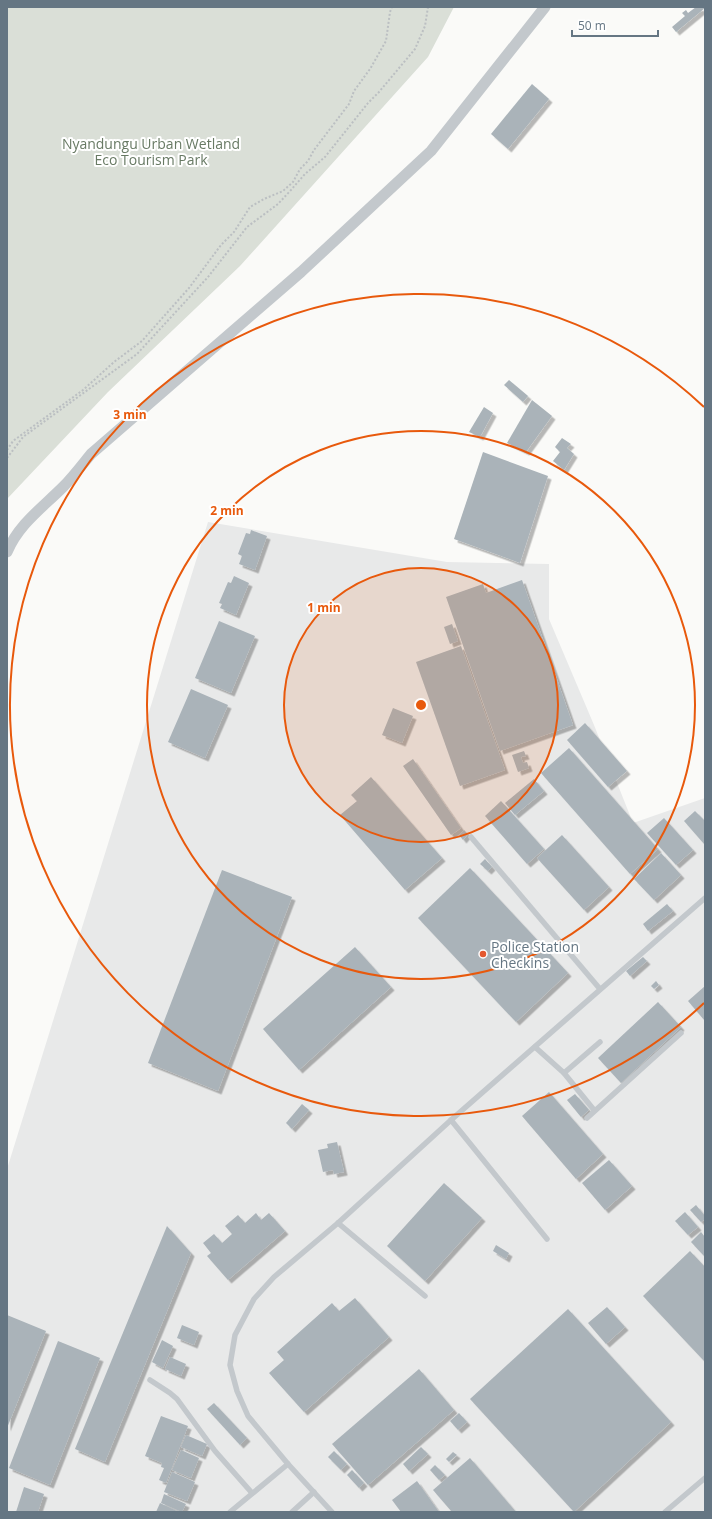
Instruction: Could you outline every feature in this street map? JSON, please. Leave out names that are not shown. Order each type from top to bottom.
[{"type":"street","points":[[7,552],[11,542],[27,520],[64,486],[91,454],[301,272],[431,151],[545,7]]},
{"type":"lane","points":[[471,837],[600,989]]},
{"type":"lane","points":[[332,1512],[288,1464],[248,1416],[237,1392],[230,1365],[235,1335],[254,1299],[274,1277],[338,1223],[451,1120],[705,898]]},
{"type":"lane","points":[[588,1118],[594,1110],[682,1033]]},
{"type":"lane","points":[[564,1073],[600,1042]]},
{"type":"lane","points":[[535,1047],[564,1073],[594,1110]]},
{"type":"lane","points":[[451,1120],[547,1239]]},
{"type":"lane","points":[[338,1223],[425,1296]]},
{"type":"lane","points":[[150,1380],[170,1393],[176,1399],[215,1451],[252,1494]]},
{"type":"lane","points":[[230,1512],[288,1464]]},
{"type":"lane","points":[[665,1512],[705,1478]]},
{"type":"lane","points":[[292,1512],[314,1492]]},
{"type":"path","points":[[7,450],[13,441],[83,390],[114,362],[142,341],[189,288],[221,245],[234,232],[250,208],[264,199],[283,191],[293,182],[300,169],[308,161],[314,150],[349,104],[354,91],[386,41],[392,7]]},
{"type":"path","points":[[7,458],[23,437],[136,354],[203,283],[247,228],[278,204],[305,174],[325,157],[368,103],[415,49],[424,26],[428,7]]},
{"type":"shaded area","points":[[208,522],[447,562],[549,564],[549,619],[594,725],[633,823],[705,798],[705,1512],[7,1512],[7,1169]]},
{"type":"green space","name":"Nyandungu Urban Wetland Eco Tourism Park","points":[[7,7],[454,7],[428,57],[240,266],[108,392],[7,499]]},
{"type":"building","points":[[696,7],[705,8],[676,32],[672,27],[685,16],[682,13],[686,10],[688,13]]},
{"type":"building","points":[[532,84],[549,99],[508,149],[491,134]]},
{"type":"building","points":[[509,380],[528,396],[523,402],[504,385]]},
{"type":"building","points":[[532,400],[552,416],[526,452],[507,443]]},
{"type":"building","points":[[484,407],[493,413],[480,437],[469,432]]},
{"type":"building","points":[[562,438],[571,444],[567,448],[574,454],[564,470],[553,461],[560,452],[555,447]]},
{"type":"building","points":[[483,452],[548,476],[520,563],[454,539]]},
{"type":"building","points":[[251,530],[267,536],[255,570],[239,564],[242,556],[238,554],[246,533],[250,534]]},
{"type":"building","points":[[234,576],[249,583],[236,615],[220,608],[222,604],[219,603],[228,582],[231,583]]},
{"type":"building","points":[[522,580],[573,725],[500,751],[446,597],[483,584],[486,593]]},
{"type":"building","points":[[219,621],[255,636],[231,693],[195,678]]},
{"type":"building","points":[[452,624],[458,641],[450,644],[444,627]]},
{"type":"building","points":[[461,646],[505,770],[460,786],[416,662]]},
{"type":"building","points":[[191,689],[228,705],[205,758],[168,742]]},
{"type":"building","points":[[393,708],[413,716],[402,743],[382,735]]},
{"type":"building","points":[[585,723],[627,771],[608,787],[567,740]]},
{"type":"building","points":[[569,748],[658,849],[630,874],[541,773]]},
{"type":"building","points":[[524,751],[526,756],[521,757],[523,763],[527,762],[529,768],[518,772],[512,755]]},
{"type":"building","points":[[413,759],[461,828],[451,835],[403,766]]},
{"type":"building","points":[[371,777],[442,858],[405,890],[340,815],[357,801],[351,795]]},
{"type":"building","points":[[534,779],[544,791],[515,815],[505,803]]},
{"type":"building","points":[[501,801],[544,849],[527,864],[485,816]]},
{"type":"building","points":[[695,811],[705,821],[705,845],[684,821]]},
{"type":"building","points":[[664,818],[693,850],[676,865],[647,833]]},
{"type":"building","points":[[464,830],[468,834],[463,840],[459,835]]},
{"type":"building","points":[[562,835],[609,887],[584,910],[537,858]]},
{"type":"building","points":[[661,853],[681,875],[654,900],[634,879]]},
{"type":"building","points":[[485,859],[492,867],[488,871],[480,864]]},
{"type":"building","points":[[470,868],[568,973],[516,1022],[418,918]]},
{"type":"building","points":[[222,870],[292,897],[218,1091],[148,1063]]},
{"type":"building","points":[[667,904],[673,911],[648,931],[643,924]]},
{"type":"building","points":[[355,947],[391,987],[299,1070],[263,1029]]},
{"type":"building","points":[[643,957],[647,961],[630,976],[626,971]]},
{"type":"building","points":[[656,981],[659,985],[654,989],[651,986]]},
{"type":"building","points":[[705,986],[705,1021],[688,1001]]},
{"type":"building","points":[[658,1002],[681,1027],[621,1083],[598,1058]]},
{"type":"building","points":[[549,1092],[603,1154],[576,1179],[522,1116]]},
{"type":"building","points":[[575,1094],[589,1110],[581,1117],[567,1100]]},
{"type":"building","points":[[302,1104],[309,1110],[292,1129],[286,1123]]},
{"type":"building","points":[[337,1142],[344,1172],[334,1174],[333,1170],[323,1172],[318,1150],[328,1148],[327,1144]]},
{"type":"building","points":[[609,1160],[632,1186],[605,1210],[582,1183]]},
{"type":"building","points":[[444,1183],[482,1218],[425,1281],[387,1246]]},
{"type":"building","points":[[696,1205],[705,1216],[705,1219],[701,1222],[690,1210]]},
{"type":"building","points":[[685,1212],[698,1227],[688,1235],[675,1221]]},
{"type":"building","points":[[256,1213],[261,1220],[269,1213],[285,1231],[228,1280],[207,1256],[211,1253],[203,1243],[214,1234],[222,1243],[232,1234],[225,1226],[238,1215],[245,1223]]},
{"type":"building","points":[[167,1226],[191,1253],[105,1462],[75,1449]]},
{"type":"building","points":[[701,1232],[705,1237],[705,1257],[691,1242]]},
{"type":"building","points":[[496,1245],[509,1253],[506,1259],[493,1251]]},
{"type":"building","points":[[690,1251],[705,1267],[705,1362],[643,1296]]},
{"type":"building","points":[[355,1298],[389,1337],[304,1412],[269,1373],[284,1360],[277,1352],[332,1303],[339,1311]]},
{"type":"building","points":[[607,1307],[625,1327],[606,1344],[588,1323]]},
{"type":"building","points":[[568,1309],[671,1422],[574,1512],[470,1399]]},
{"type":"building","points":[[7,1315],[46,1331],[7,1428]]},
{"type":"building","points":[[182,1325],[199,1332],[194,1345],[177,1338]]},
{"type":"building","points":[[162,1340],[173,1346],[163,1368],[152,1362]]},
{"type":"building","points":[[58,1341],[100,1358],[50,1485],[9,1468]]},
{"type":"building","points":[[170,1357],[186,1364],[181,1376],[165,1369]]},
{"type":"building","points":[[419,1369],[454,1410],[368,1485],[332,1444]]},
{"type":"building","points":[[214,1403],[247,1438],[240,1445],[207,1409]]},
{"type":"building","points":[[459,1413],[467,1422],[458,1430],[450,1421]]},
{"type":"building","points":[[161,1416],[188,1426],[166,1483],[159,1480],[164,1468],[161,1467],[162,1463],[145,1456]]},
{"type":"building","points":[[186,1435],[207,1444],[202,1456],[181,1447]]},
{"type":"building","points":[[421,1447],[428,1454],[409,1471],[403,1464]]},
{"type":"building","points":[[181,1450],[199,1458],[191,1478],[172,1470]]},
{"type":"building","points":[[334,1451],[347,1464],[341,1470],[328,1457]]},
{"type":"building","points":[[453,1452],[457,1455],[449,1462],[446,1459]]},
{"type":"building","points":[[470,1458],[516,1512],[452,1512],[433,1490]]},
{"type":"building","points":[[435,1465],[445,1475],[439,1480],[430,1470]]},
{"type":"building","points":[[352,1470],[364,1483],[359,1488],[347,1475]]},
{"type":"building","points":[[172,1472],[195,1482],[187,1501],[164,1492]]},
{"type":"building","points":[[417,1481],[439,1512],[401,1512],[392,1500]]},
{"type":"building","points":[[24,1487],[44,1494],[38,1512],[16,1512]]},
{"type":"building","points":[[164,1494],[186,1504],[182,1512],[161,1503]]},
{"type":"building","points":[[160,1503],[179,1512],[156,1512]]},
{"type":"place","name":"Police Station Checkins","points":[[483,954]]}]
